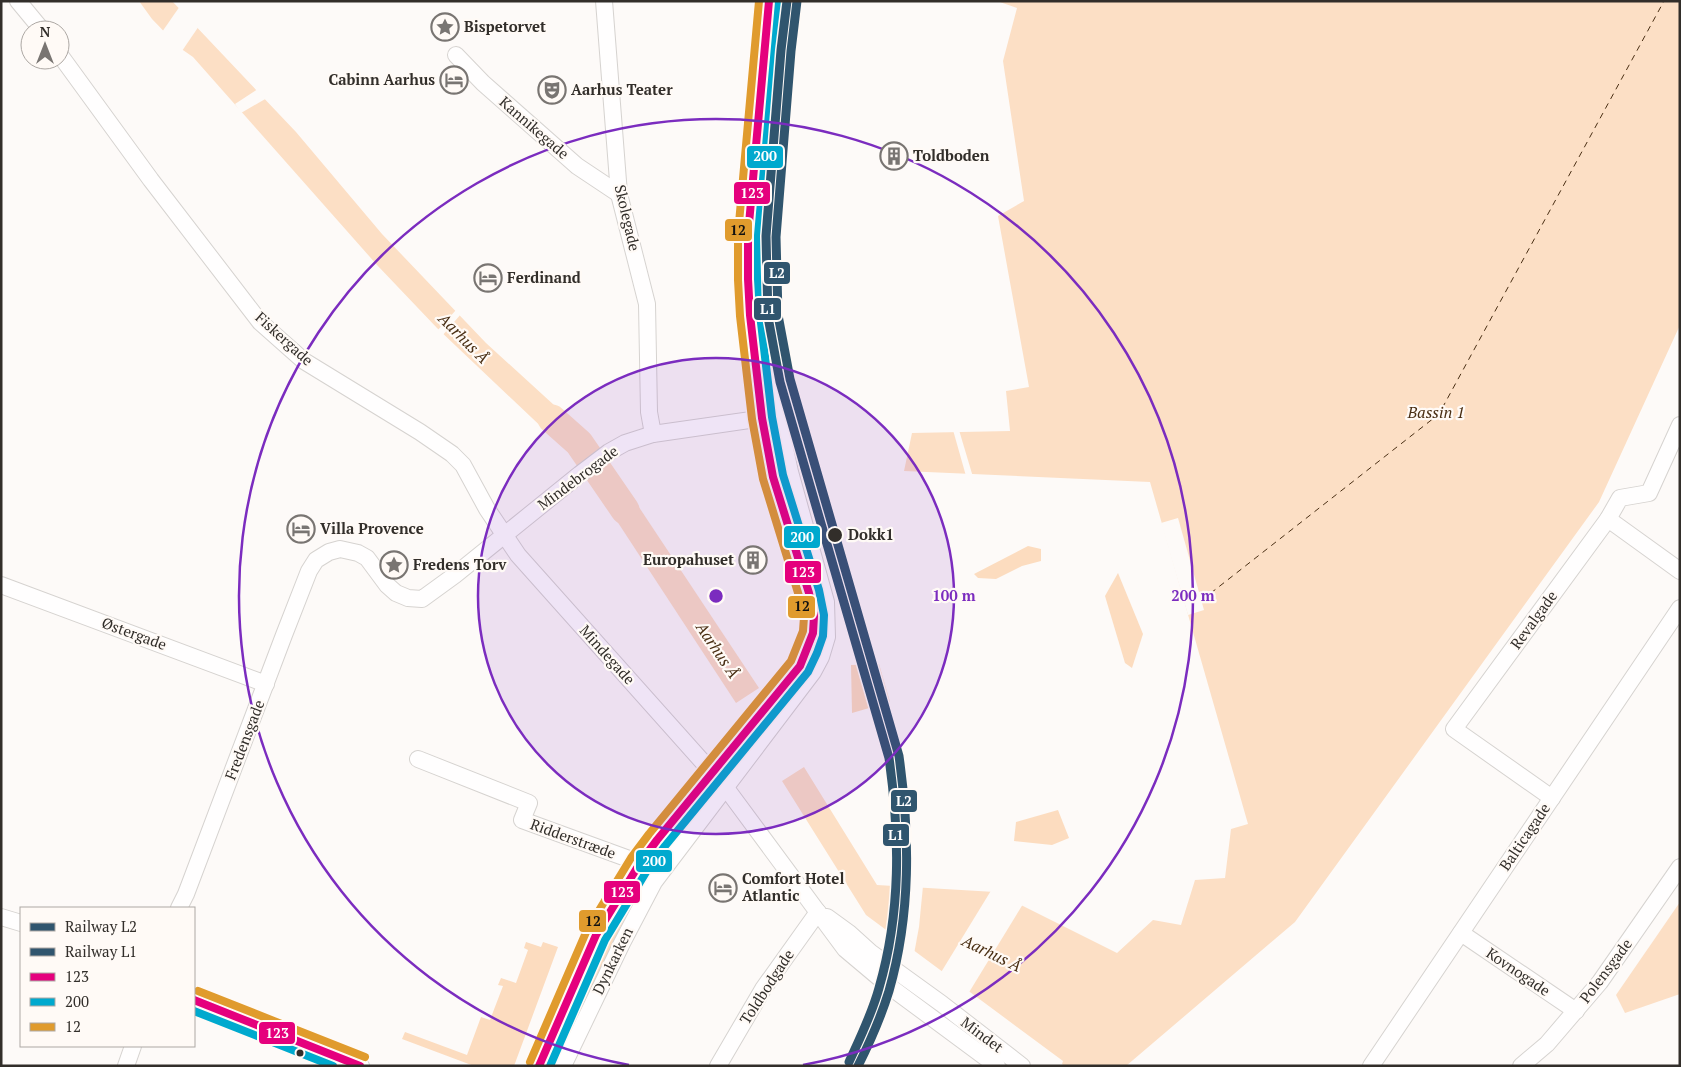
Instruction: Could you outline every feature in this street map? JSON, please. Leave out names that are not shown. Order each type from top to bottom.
[{"type":"street","points":[[18,1],[34,20]]},
{"type":"street","name":"Skolegade","points":[[604,1],[620,194],[647,304],[649,412],[653,434]]},
{"type":"street","points":[[769,1],[748,236],[750,315],[770,417]]},
{"type":"street","points":[[780,703],[808,649],[813,633],[814,616],[809,593],[773,477],[763,280],[764,236],[785,1]]},
{"type":"street","name":"Kannikegade","points":[[456,55],[483,83],[577,166],[620,194]]},
{"type":"street","name":"Fiskergade","points":[[70,69],[150,180],[260,322],[304,361],[420,432],[452,454],[463,465],[504,536]]},
{"type":"street","name":"Mindebrogade","points":[[504,536],[582,472],[625,443],[653,434],[770,417]]},
{"type":"street","name":"Revalgade","points":[[1552,798],[1454,729],[1608,519],[1620,498],[1649,493],[1680,425]]},
{"type":"street","points":[[1608,519],[1680,570]]},
{"type":"street","name":"Fredensgade","points":[[180,907],[309,572],[316,560],[329,552],[340,549],[350,550],[367,558],[396,593],[408,598],[422,599],[455,576],[504,536]]},
{"type":"street","name":"Mindegade","points":[[504,536],[726,788],[818,912]]},
{"type":"street","name":"Østergade","points":[[1,585],[266,684]]},
{"type":"street","name":"Balticagade","points":[[1371,1066],[1680,608]]},
{"type":"street","name":"Dynkarken","points":[[539,1066],[596,935],[640,863],[712,774],[780,703]]},
{"type":"street","name":"Dynkarken","points":[[563,1066],[622,943],[654,882],[726,788],[780,703]]},
{"type":"street","name":"Ridderstræde","points":[[418,759],[529,803],[522,820],[640,863]]},
{"type":"street","name":"Polensgade","points":[[1521,1066],[1547,1044],[1600,982],[1680,867]]},
{"type":"street","name":"Mindet","points":[[818,912],[849,933],[870,952],[942,1004],[1022,1066]]},
{"type":"street","name":"Mindet","points":[[818,912],[840,943],[859,962],[996,1066]]},
{"type":"street","name":"Toldbodgade","points":[[718,1066],[762,989],[818,912]]},
{"type":"street","points":[[1,917],[20,923]]},
{"type":"street","name":"Kovnogade","points":[[1461,933],[1576,1010]]},
{"type":"street","points":[[195,1000],[361,1066]]},
{"type":"street","points":[[126,1066],[133,1047]]},
{"type":"shaded area","points":[[1028,546],[1041,549],[1041,561],[1022,566],[996,579],[978,578],[974,574]]},
{"type":"shaded area","points":[[1118,573],[1143,634],[1132,668],[1125,663],[1105,596]]},
{"type":"shaded area","points":[[879,664],[890,702],[852,713],[851,665]]},
{"type":"shaded area","points":[[1058,810],[1069,838],[1052,845],[1014,841],[1016,822]]},
{"type":"shaded area","points":[[686,817],[689,822],[664,853],[627,913],[555,1066],[548,1066],[592,962],[619,910],[660,847]]},
{"type":"shaded area","points":[[526,942],[541,947],[543,942],[558,947],[514,1066],[474,1066],[402,1039],[405,1032],[467,1055],[481,1017],[490,1020],[503,986],[498,985],[501,978],[516,983],[528,950],[524,948]]},
{"type":"water","points":[[139,1],[172,1],[296,132],[382,234],[486,343],[589,437],[569,453],[437,328],[377,265],[193,57],[180,48],[152,19]]},
{"type":"water","name":"Bassin 1","points":[[997,1],[1680,1],[1680,325],[1599,502],[1295,922],[1126,1066],[1064,1066],[1062,1064],[1063,1061],[866,915],[782,781],[804,767],[877,885],[995,892],[1117,953],[1153,920],[1181,925],[1195,880],[1225,878],[1231,829],[1248,824],[1150,482],[904,471],[912,433],[1010,431],[1006,391],[1029,387],[998,216],[1024,201],[1003,61],[1017,8]]},
{"type":"water","points":[[615,471],[759,688],[736,703],[594,486]]},
{"type":"water","points":[[1680,902],[1680,994],[1625,1013],[1616,995]]},
{"type":"pier","points":[[180,6],[199,26],[182,51],[162,32]]},
{"type":"pier","points":[[258,89],[267,98],[241,113],[235,104]]},
{"type":"pier","points":[[456,310],[461,314],[442,336],[437,331]]},
{"type":"pier","points":[[953,430],[959,430],[973,477],[966,476]]},
{"type":"pier","points":[[1178,518],[1204,610],[1188,615],[1161,523]]},
{"type":"pier","points":[[898,884],[923,886],[914,954],[891,937]]},
{"type":"pier","points":[[992,889],[1023,904],[968,994],[940,974]]},
{"type":"waterway","name":"Aarhus Å","points":[[552,419],[579,443],[625,510]]},
{"type":"ferry route","points":[[1202,600],[1439,414],[1664,1]]},
{"type":"rail line","name":"L1","points":[[787,1],[781,50],[766,236],[768,317],[780,382],[889,758],[895,816],[895,902],[886,959],[873,1007],[849,1062]]},
{"type":"rail line","name":"L2","points":[[797,1],[791,51],[776,237],[778,315],[790,379],[899,756],[905,815],[905,904],[896,962],[889,991],[871,1039],[858,1066]]},
{"type":"transit line","name":"12","points":[[530,1062],[587,930],[631,858],[791,661],[803,631],[804,617],[799,596],[763,479],[752,419],[740,316],[738,234],[759,1]]},
{"type":"transit line","name":"123","points":[[539,1066],[596,935],[640,863],[800,666],[813,633],[814,616],[809,593],[773,477],[762,418],[750,315],[748,235],[769,1]]},
{"type":"transit line","name":"200","points":[[550,1066],[605,940],[648,869],[808,672],[823,636],[824,615],[819,590],[783,475],[772,417],[760,314],[758,235],[779,2]]},
{"type":"transit line","name":"12","points":[[198,991],[365,1057]]},
{"type":"transit line","name":"123","points":[[195,1000],[360,1066]]},
{"type":"transit line","name":"200","points":[[195,1011],[333,1066]]},
{"type":"place","name":"Bispetorvet","points":[[445,27]]},
{"type":"place","name":"Cabinn Aarhus","points":[[454,80]]},
{"type":"place","name":"Aarhus Teater","points":[[552,90]]},
{"type":"place","name":"Toldboden","points":[[894,156]]},
{"type":"place","name":"Ferdinand","points":[[488,278]]},
{"type":"place","name":"Villa Provence","points":[[301,529]]},
{"type":"place","name":"Dokk1","points":[[835,535]]},
{"type":"place","name":"Europahuset","points":[[753,560]]},
{"type":"place","name":"Fredens Torv","points":[[394,565]]},
{"type":"place","name":"Comfort Hotel Atlantic","points":[[723,888]]}]
